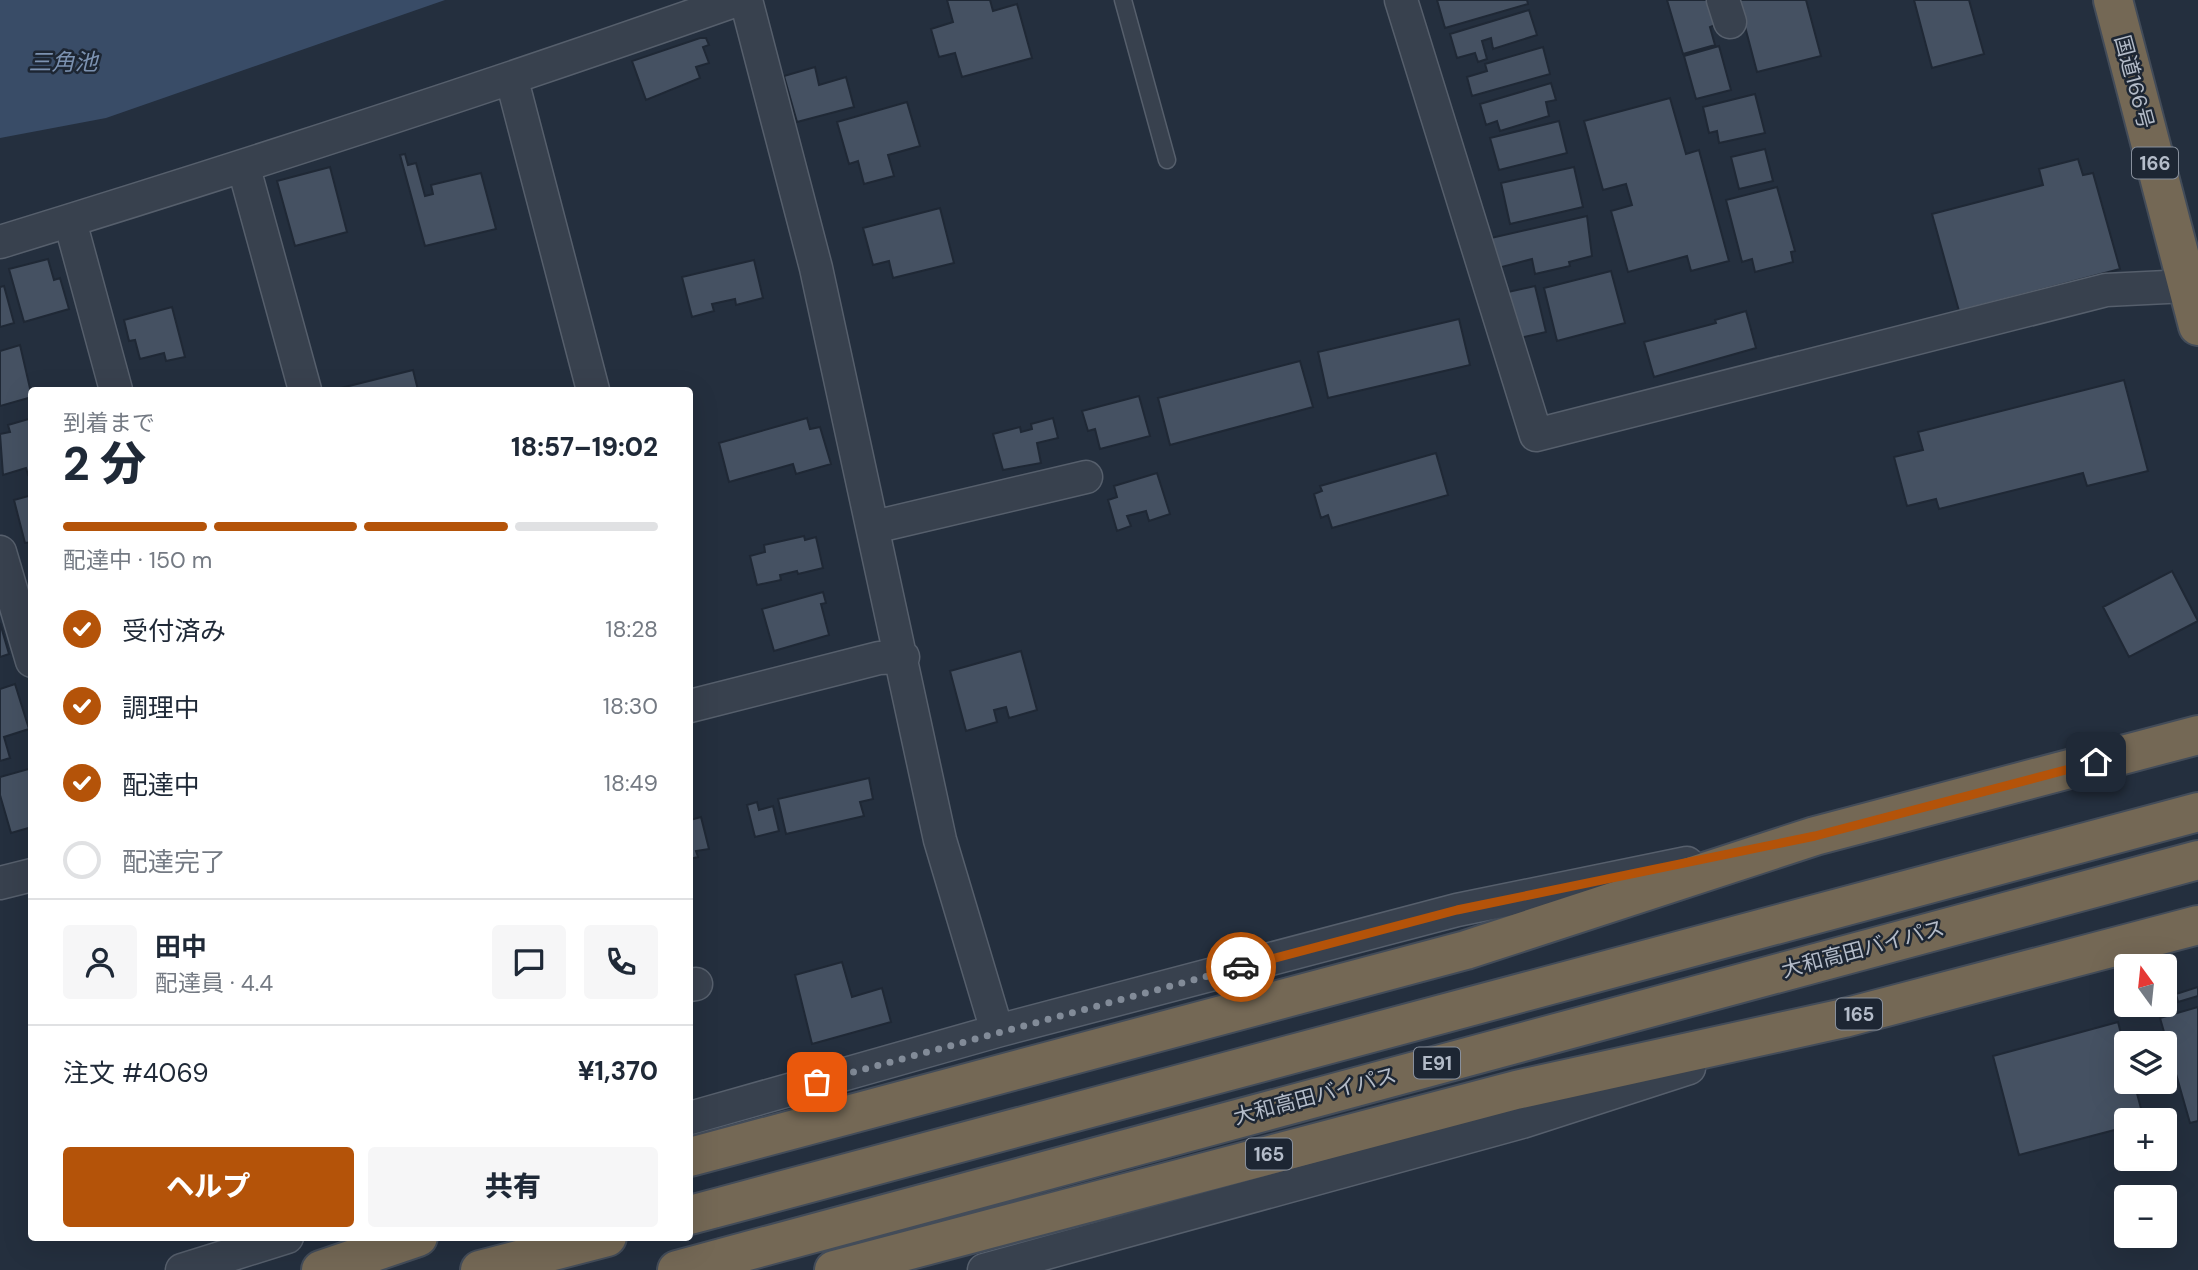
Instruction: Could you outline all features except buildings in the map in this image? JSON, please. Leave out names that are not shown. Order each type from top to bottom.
[{"type":"highway","name":"国道166号","points":[[2113,0],[2198,326]]},
{"type":"highway","points":[[693,1156],[1466,950],[1815,836],[2198,736]]},
{"type":"highway","name":"E91","points":[[693,1214],[2198,811]]},
{"type":"highway","name":"大和高田バイパス","points":[[677,1270],[2198,860]]},
{"type":"highway","name":"165","points":[[834,1270],[1516,1090],[1844,1018],[2198,925]]},
{"type":"highway","points":[[321,1270],[406,1241]]},
{"type":"highway","points":[[480,1270],[592,1241]]},
{"type":"street","points":[[0,242],[244,168],[512,80],[737,0]]},
{"type":"street","points":[[746,0],[816,268],[903,657],[940,839],[997,1031]]},
{"type":"street","points":[[1401,0],[1536,435],[2106,290],[2187,286]]},
{"type":"street","points":[[512,80],[592,387]]},
{"type":"street","points":[[244,168],[304,387]]},
{"type":"street","points":[[70,220],[115,387]]},
{"type":"street","points":[[874,527],[1086,477]]},
{"type":"street","points":[[0,552],[28,647]]},
{"type":"street","points":[[693,705],[879,658],[903,657]]},
{"type":"street","points":[[693,1117],[997,1031],[1457,910],[1815,836]]},
{"type":"street","points":[[0,883],[28,875]]},
{"type":"street","points":[[984,1270],[1078,1258],[1522,1122],[1844,1018]]},
{"type":"street","points":[[182,1270],[274,1241]]},
{"type":"lane","points":[[1122,0],[1167,160]]},
{"type":"water","name":"三角池","points":[[0,0],[445,0],[106,118],[0,138]]},
{"type":"way so far","points":[[817,1082],[997,1031],[1241,967]]},
{"type":"route","points":[[1241,967],[1457,910],[1815,836],[2096,762]]}]
